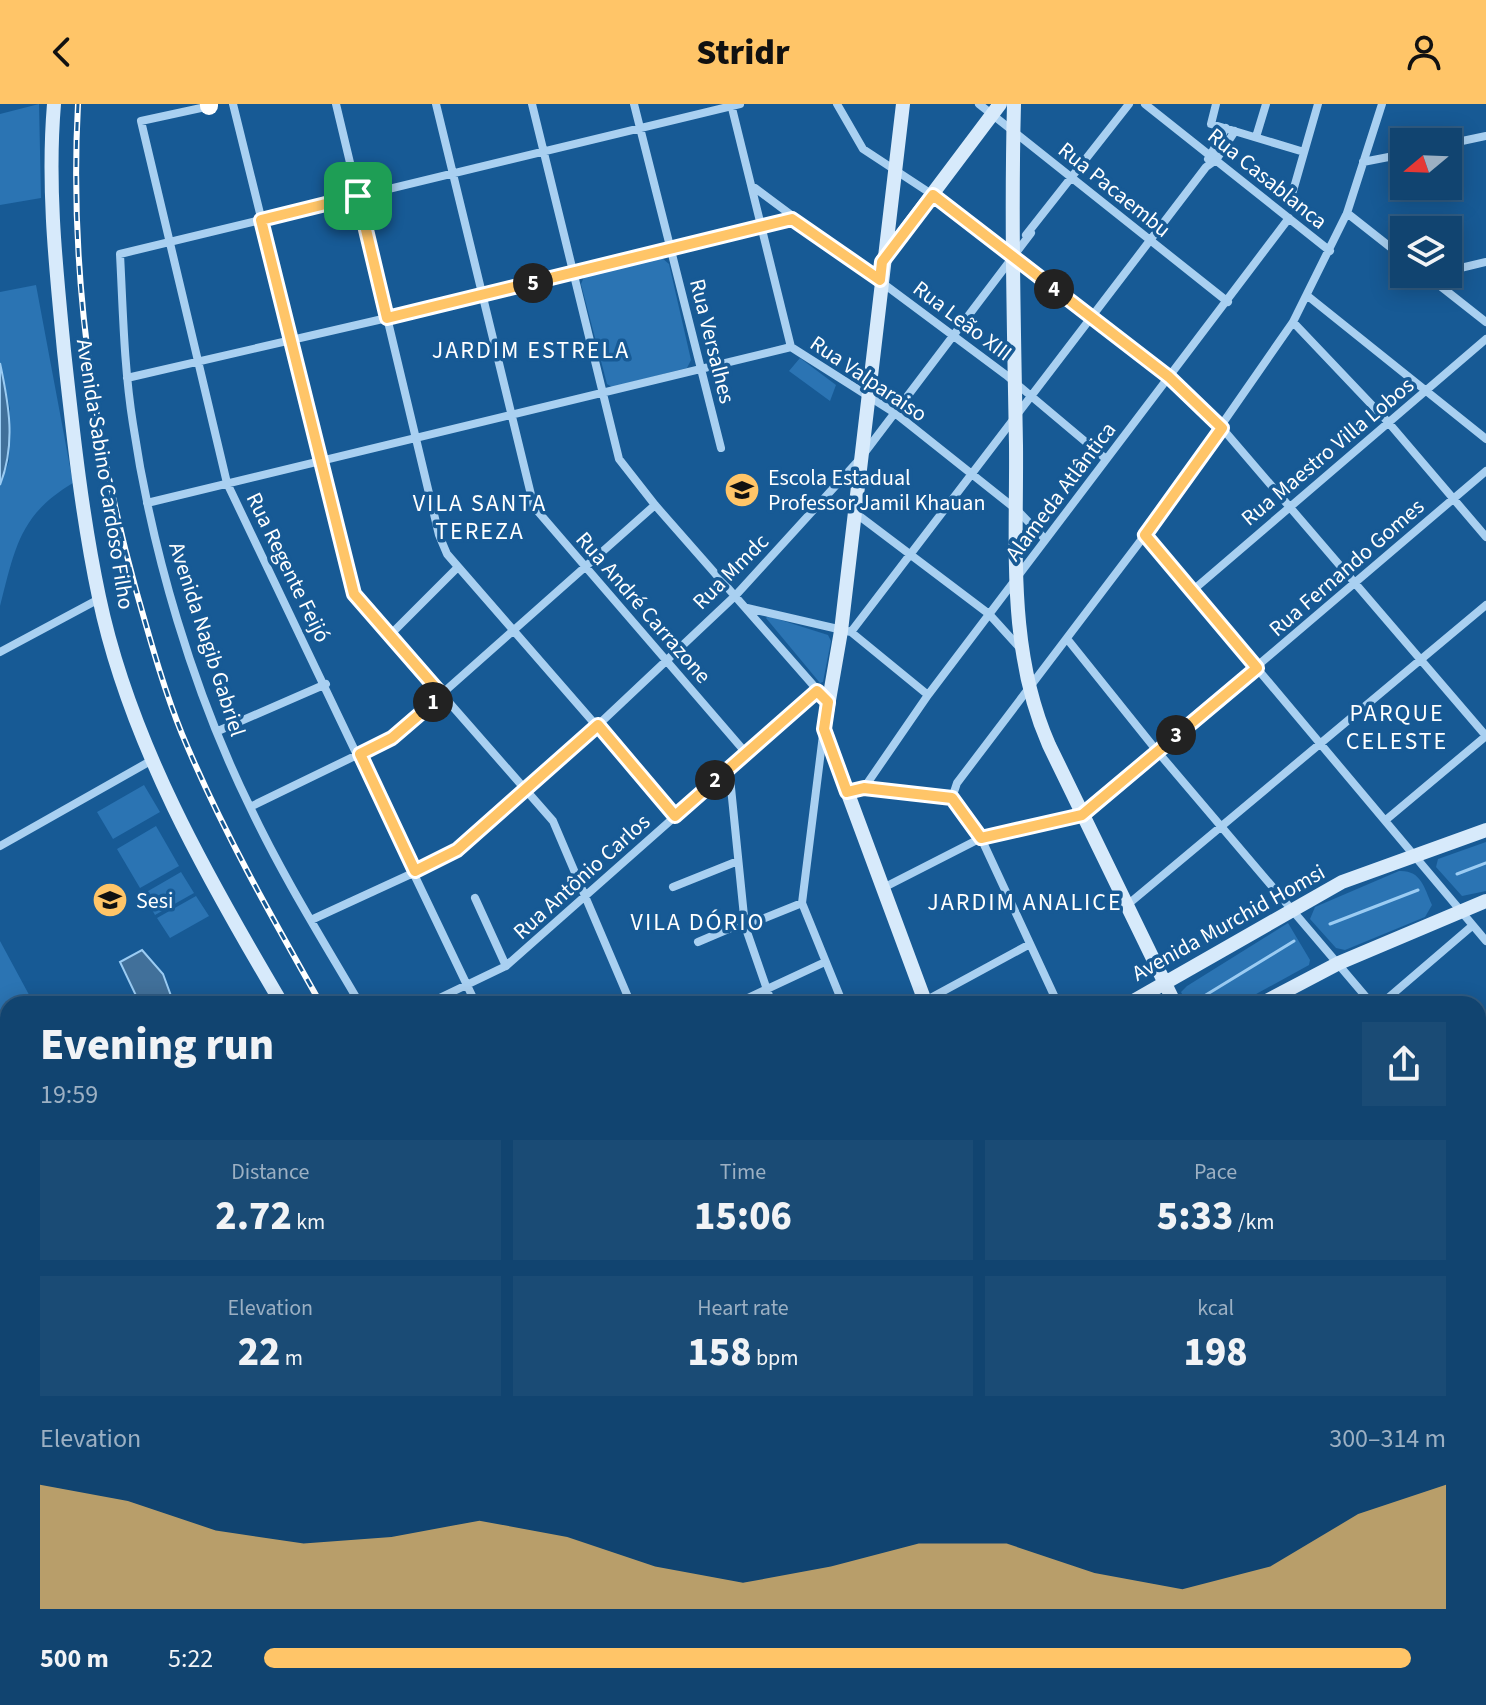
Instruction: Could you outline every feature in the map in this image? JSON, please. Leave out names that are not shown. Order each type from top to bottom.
[{"type":"street","name":"Avenida Sabino Cardoso Filho","points":[[54,104],[51,214],[71,412],[99,599],[121,673],[154,759],[213,881],[278,996]]},
{"type":"street","points":[[233,104],[354,594],[553,821],[583,898],[627,996]]},
{"type":"street","points":[[336,104],[439,535],[457,568],[675,816]]},
{"type":"street","name":"Rua André Carrazone","points":[[436,104],[534,507],[746,753]]},
{"type":"street","points":[[532,104],[619,459],[655,505],[828,702]]},
{"type":"street","name":"Rua Versalhes","points":[[634,104],[721,448]]},
{"type":"street","points":[[837,104],[863,149],[933,195],[1169,377],[1222,428],[1486,736],[1387,819]]},
{"type":"street","points":[[840,996],[802,903],[828,702],[846,632],[853,511],[903,104]]},
{"type":"street","name":"Rua Pacaembu","points":[[979,104],[997,109],[1013,130],[1228,302]]},
{"type":"street","points":[[1014,104],[1017,577],[1020,648],[1027,689],[1082,815],[1171,996]]},
{"type":"street","name":"Rua Mmdc","points":[[311,920],[448,857],[598,725],[665,658],[736,595],[859,460],[1129,104]]},
{"type":"street","name":"Rua Casablanca","points":[[1145,104],[1330,251]]},
{"type":"street","points":[[1216,104],[1211,124],[1304,152]]},
{"type":"street","points":[[1256,137],[1266,104]]},
{"type":"street","points":[[1291,198],[1318,104]]},
{"type":"street","points":[[952,798],[957,783],[1068,640],[1222,428],[1309,297],[1347,213],[1382,104]]},
{"type":"street","name":"Rua Regente Feijó","points":[[212,105],[141,121],[227,483],[360,754],[472,996]]},
{"type":"street","points":[[169,243],[734,105]]},
{"type":"street","name":"Rua Valparaiso","points":[[734,105],[791,347],[895,413],[1017,510],[1045,539]]},
{"type":"street","points":[[882,262],[997,109]]},
{"type":"street","points":[[846,632],[1032,397],[1231,130]]},
{"type":"street","points":[[1462,141],[1486,136]]},
{"type":"street","points":[[1363,162],[1390,157]]},
{"type":"street","name":"Rua Leão XIII","points":[[754,187],[792,219],[953,334],[1106,459]]},
{"type":"street","points":[[1347,213],[1390,247]]},
{"type":"street","name":"Alameda Atlântica","points":[[864,788],[928,695],[1289,218]]},
{"type":"street","points":[[127,378],[792,219]]},
{"type":"street","points":[[992,241],[1013,240],[1031,233]]},
{"type":"street","name":"Avenida Nagib Gabriel","points":[[169,243],[120,254],[127,378],[147,503],[180,625],[218,731],[250,807],[355,996]]},
{"type":"street","points":[[1462,268],[1486,262]]},
{"type":"street","points":[[1445,288],[1486,322]]},
{"type":"street","points":[[1309,297],[1486,439]]},
{"type":"street","points":[[1293,322],[1388,422],[1486,537]]},
{"type":"street","name":"Rua Maestro Villa Lobos","points":[[1192,591],[1486,339]]},
{"type":"street","points":[[147,503],[791,347]]},
{"type":"street","name":"Rua Fernando Gomes","points":[[1082,815],[1486,471]]},
{"type":"street","points":[[250,807],[392,738],[655,505]]},
{"type":"street","points":[[853,511],[989,614],[1020,648]]},
{"type":"street","points":[[1145,535],[1387,819],[1405,848],[1415,855],[1486,941]]},
{"type":"street","points":[[390,635],[457,568]]},
{"type":"street","points":[[0,652],[99,599]]},
{"type":"street","points":[[1126,906],[1486,605]]},
{"type":"street","points":[[747,608],[846,632],[928,695]]},
{"type":"street","points":[[1068,640],[1329,957],[1339,963],[1366,996]]},
{"type":"street","points":[[218,731],[326,684]]},
{"type":"street","name":"Rua Antônio Carlos","points":[[444,996],[506,966],[817,691]]},
{"type":"street","points":[[824,729],[924,996]]},
{"type":"street","points":[[0,846],[154,759]]},
{"type":"street","points":[[821,772],[837,765]]},
{"type":"street","points":[[729,768],[745,924],[769,996]]},
{"type":"street","points":[[847,792],[864,788],[952,798],[981,838],[1054,996]]},
{"type":"street","points":[[883,888],[981,838],[1082,815]]},
{"type":"street","name":"Avenida Murchid Homsi","points":[[1142,996],[1291,908],[1342,882],[1486,830]]},
{"type":"street","points":[[673,887],[738,861]]},
{"type":"street","points":[[475,898],[506,966]]},
{"type":"street","points":[[1276,996],[1339,963],[1486,901]]},
{"type":"street","points":[[698,942],[802,903]]},
{"type":"street","points":[[1390,996],[1472,926]]},
{"type":"street","points":[[937,996],[1030,944]]},
{"type":"street","points":[[753,996],[825,962]]},
{"type":"shaded area","points":[[39,104],[41,198],[0,205],[0,114]]},
{"type":"shaded area","points":[[662,258],[669,264],[691,360],[687,368],[612,387],[607,384],[581,284],[584,277]]},
{"type":"shaded area","points":[[36,285],[73,483],[55,495],[30,521],[15,550],[0,606],[0,485],[9,461],[10,409],[0,363],[0,292]]},
{"type":"shaded area","points":[[800,358],[836,385],[830,401],[789,371]]},
{"type":"shaded area","points":[[0,363],[8,409],[9,439],[0,485]]},
{"type":"shaded area","points":[[768,616],[828,635],[831,641],[823,682],[820,683],[766,618]]},
{"type":"shaded area","points":[[144,785],[160,812],[113,839],[97,812]]},
{"type":"shaded area","points":[[156,826],[179,866],[140,888],[117,849]]},
{"type":"shaded area","points":[[1486,842],[1486,891],[1462,896],[1436,867],[1438,859]]},
{"type":"shaded area","points":[[1399,871],[1412,873],[1424,886],[1432,905],[1425,917],[1345,950],[1336,948],[1310,919],[1315,907]]},
{"type":"shaded area","points":[[181,872],[194,893],[155,915],[143,894]]},
{"type":"shaded area","points":[[196,896],[209,916],[170,938],[157,918]]},
{"type":"shaded area","points":[[1288,923],[1310,960],[1309,965],[1253,996],[1183,996],[1181,992]]},
{"type":"shaded area","points":[[0,941],[30,996],[0,996]]},
{"type":"shaded area","points":[[142,950],[163,974],[171,996],[136,996],[120,962]]},
{"type":"waterway","points":[[1457,874],[1486,863]]},
{"type":"waterway","points":[[1330,924],[1418,890]]},
{"type":"waterway","points":[[1204,996],[1294,941]]},
{"type":"railway","points":[[78,104],[77,227],[87,349],[107,470],[136,590],[169,699],[197,769],[247,871],[317,996]]},
{"type":"place","name":"Escola Estadual Professor Jamil Khauan","points":[[742,490]]},
{"type":"place","name":"Sesi","points":[[110,900]]},
{"type":"district","name":"JARDIM ESTRELA","points":[[531,350]]},
{"type":"district","name":"VILA SANTA TEREZA","points":[[480,517]]},
{"type":"district","name":"PARQUE CELESTE","points":[[1397,727]]},
{"type":"district","name":"JARDIM ANALICE","points":[[1025,902]]},
{"type":"district","name":"VILA DÓRIO","points":[[698,922]]},
{"type":"route","points":[[933,195],[1169,377],[1222,428],[1145,535],[1257,668],[1082,815],[981,838],[952,798],[864,788],[847,792],[824,729],[828,702],[817,691],[675,816],[598,725],[524,787],[457,850],[415,871],[360,754],[392,738],[442,695],[354,594],[261,220],[358,196],[387,318],[792,219],[880,280],[882,262],[933,195]]}]
